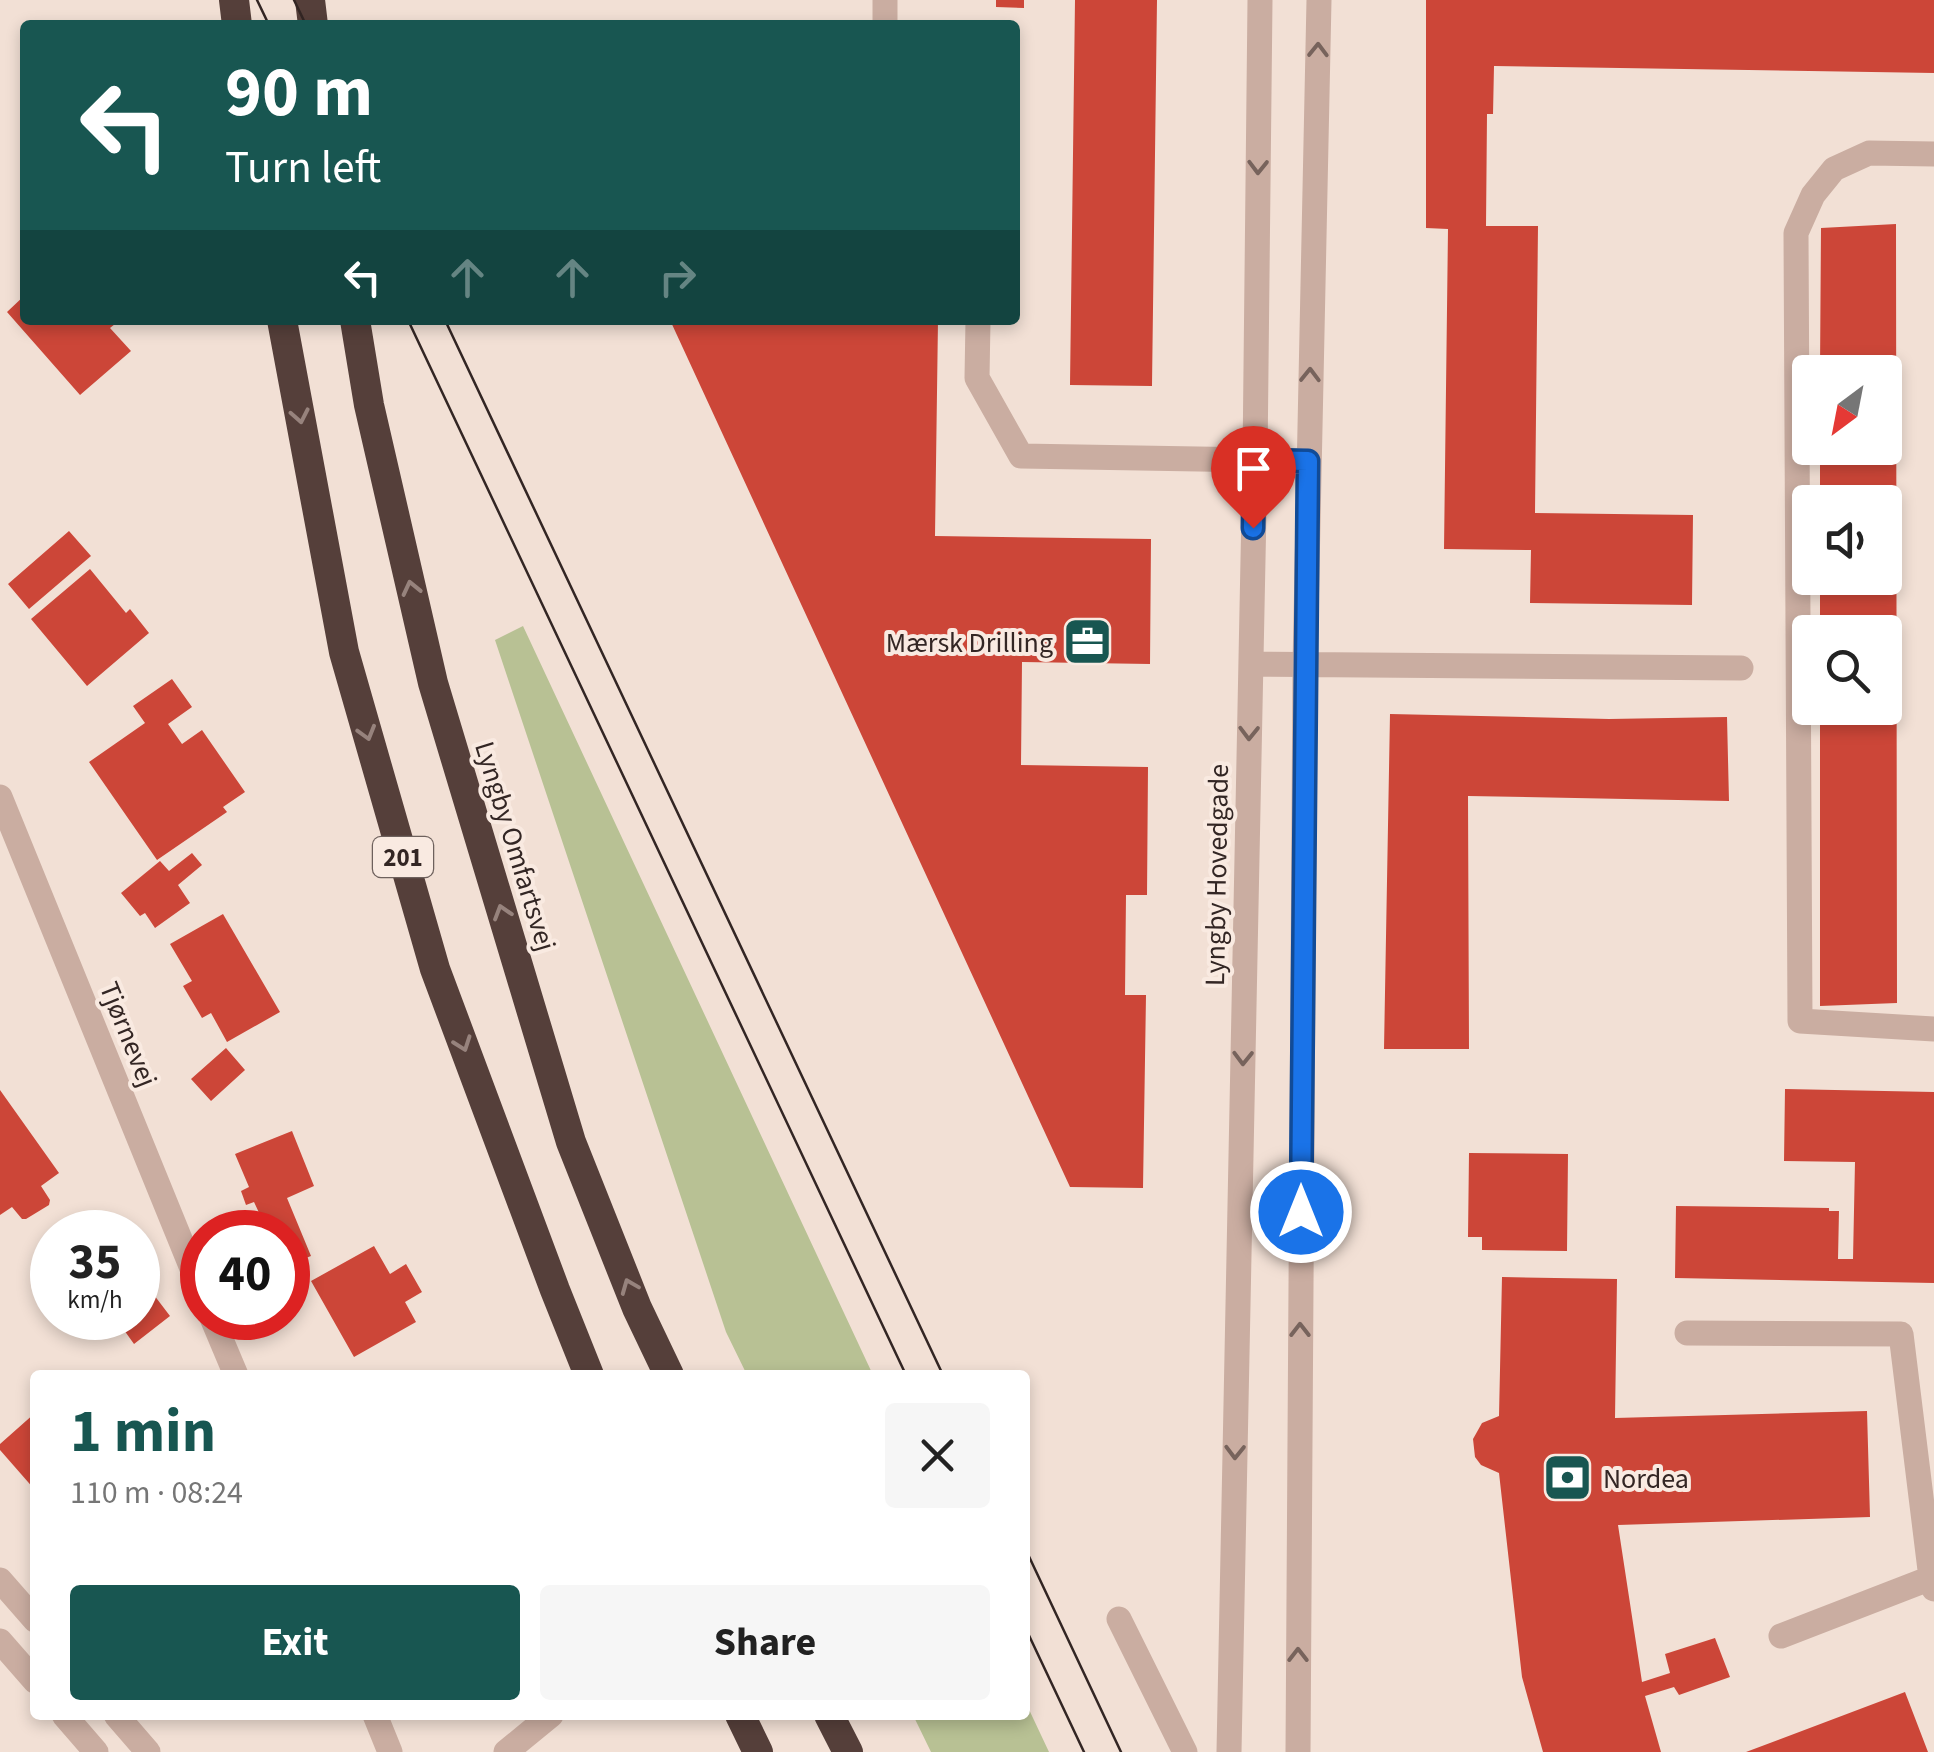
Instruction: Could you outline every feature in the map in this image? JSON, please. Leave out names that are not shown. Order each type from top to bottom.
[{"type":"highway","name":"201","points":[[283,325],[344,652],[430,950],[587,1370]]},
{"type":"highway","name":"Lyngby Omfartsvej","points":[[356,325],[369,405],[433,683],[572,1142],[667,1370]]},
{"type":"highway","points":[[742,1720],[758,1752]]},
{"type":"highway","points":[[832,1720],[848,1752]]},
{"type":"street","name":"Lyngby Hovedgade","points":[[1229,1752],[1260,0]]},
{"type":"street","points":[[1298,1752],[1305,664],[1319,0]]},
{"type":"street","points":[[1934,154],[1869,153],[1834,169],[1814,195],[1796,233],[1800,1021],[1934,1029]]},
{"type":"street","points":[[978,325],[977,378],[1021,456],[1308,461]]},
{"type":"street","points":[[1250,664],[1741,668]]},
{"type":"street","name":"Tjørnevej","points":[[0,797],[180,1239]]},
{"type":"street","points":[[1687,1333],[1901,1334],[1932,1584],[1781,1636]]},
{"type":"street","points":[[221,1340],[234,1370]]},
{"type":"street","points":[[3,1590],[30,1615]]},
{"type":"street","points":[[1119,1619],[1185,1752]]},
{"type":"street","points":[[0,1641],[30,1675]]},
{"type":"street","points":[[68,1720],[96,1752]]},
{"type":"street","points":[[120,1720],[148,1752]]},
{"type":"street","points":[[376,1720],[390,1752]]},
{"type":"street","points":[[506,1752],[545,1720]]},
{"type":"green space","points":[[523,626],[871,1370],[745,1370],[726,1332],[495,640]]},
{"type":"green space","points":[[1030,1712],[1049,1752],[931,1752],[915,1720],[1030,1720]]},
{"type":"building","points":[[996,0],[1024,0],[1024,8],[996,7]]},
{"type":"building","points":[[1075,0],[1157,0],[1152,386],[1070,385]]},
{"type":"building","points":[[1426,0],[1934,0],[1934,73],[1494,66],[1493,114],[1487,114],[1486,226],[1538,226],[1535,513],[1693,515],[1692,605],[1530,603],[1531,550],[1444,549],[1448,229],[1426,228]]},
{"type":"building","points":[[1896,224],[1896,355],[1820,355],[1821,228]]},
{"type":"building","points":[[20,300],[20,325],[114,325],[110,328],[131,351],[80,395],[7,312]]},
{"type":"building","points":[[672,325],[938,325],[935,536],[1151,539],[1150,664],[1022,662],[1021,765],[1148,767],[1147,895],[1126,895],[1125,995],[1146,995],[1143,1188],[1070,1187]]},
{"type":"building","points":[[1820,465],[1896,465],[1896,485],[1820,485]]},
{"type":"building","points":[[69,531],[91,556],[29,609],[8,584]]},
{"type":"building","points":[[90,569],[126,613],[130,609],[149,633],[87,686],[31,619]]},
{"type":"building","points":[[1820,595],[1896,595],[1897,615],[1820,615]]},
{"type":"building","points":[[172,679],[192,707],[168,724],[182,744],[202,730],[245,792],[223,807],[227,812],[157,860],[89,762],[145,723],[133,706]]},
{"type":"building","points":[[1390,714],[1609,719],[1727,717],[1729,801],[1468,796],[1469,1049],[1384,1049]]},
{"type":"building","points":[[1820,725],[1897,725],[1897,1003],[1820,1006]]},
{"type":"building","points":[[192,853],[202,865],[178,885],[190,903],[155,928],[145,913],[140,916],[121,893],[160,861],[169,871]]},
{"type":"building","points":[[223,914],[280,1012],[227,1042],[211,1013],[202,1018],[183,986],[192,981],[170,944]]},
{"type":"building","points":[[226,1048],[245,1070],[211,1101],[191,1079]]},
{"type":"building","points":[[1785,1089],[1934,1092],[1934,1283],[1675,1278],[1676,1206],[1829,1208],[1839,1211],[1838,1259],[1853,1259],[1855,1162],[1784,1161]]},
{"type":"building","points":[[0,1090],[59,1173],[41,1186],[49,1205],[30,1210],[26,1219],[12,1207],[0,1215]]},
{"type":"building","points":[[292,1131],[314,1186],[287,1198],[292,1210],[258,1210],[254,1202],[246,1205],[241,1191],[249,1187],[235,1154]]},
{"type":"building","points":[[1469,1153],[1568,1154],[1567,1251],[1482,1250],[1482,1237],[1468,1237]]},
{"type":"building","points":[[374,1246],[390,1274],[406,1264],[422,1292],[405,1302],[416,1322],[354,1357],[311,1281]]},
{"type":"building","points":[[1502,1277],[1617,1279],[1615,1418],[1867,1411],[1870,1517],[1618,1525],[1642,1682],[1670,1673],[1665,1654],[1715,1638],[1730,1677],[1679,1695],[1674,1687],[1645,1696],[1661,1752],[1543,1752],[1522,1677],[1499,1473],[1481,1465],[1475,1457],[1473,1439],[1482,1423],[1499,1416]]},
{"type":"building","points":[[160,1303],[170,1316],[160,1324]]},
{"type":"building","points":[[30,1417],[30,1484],[0,1450],[0,1444]]},
{"type":"building","points":[[1905,1692],[1928,1752],[1746,1752]]},
{"type":"tram line","points":[[257,0],[267,20]]},
{"type":"tram line","points":[[294,0],[304,20]]},
{"type":"tram line","points":[[410,325],[904,1370]]},
{"type":"tram line","points":[[447,325],[941,1370]]},
{"type":"tram line","points":[[1030,1559],[1121,1752]]},
{"type":"tram line","points":[[1030,1638],[1084,1752]]},
{"type":"place","name":"Mærsk Drilling","points":[[1088,642]]},
{"type":"place","name":"Nordea","points":[[1568,1478]]},
{"type":"route","points":[[1253,528],[1254,460],[1308,461],[1301,1212]]}]
